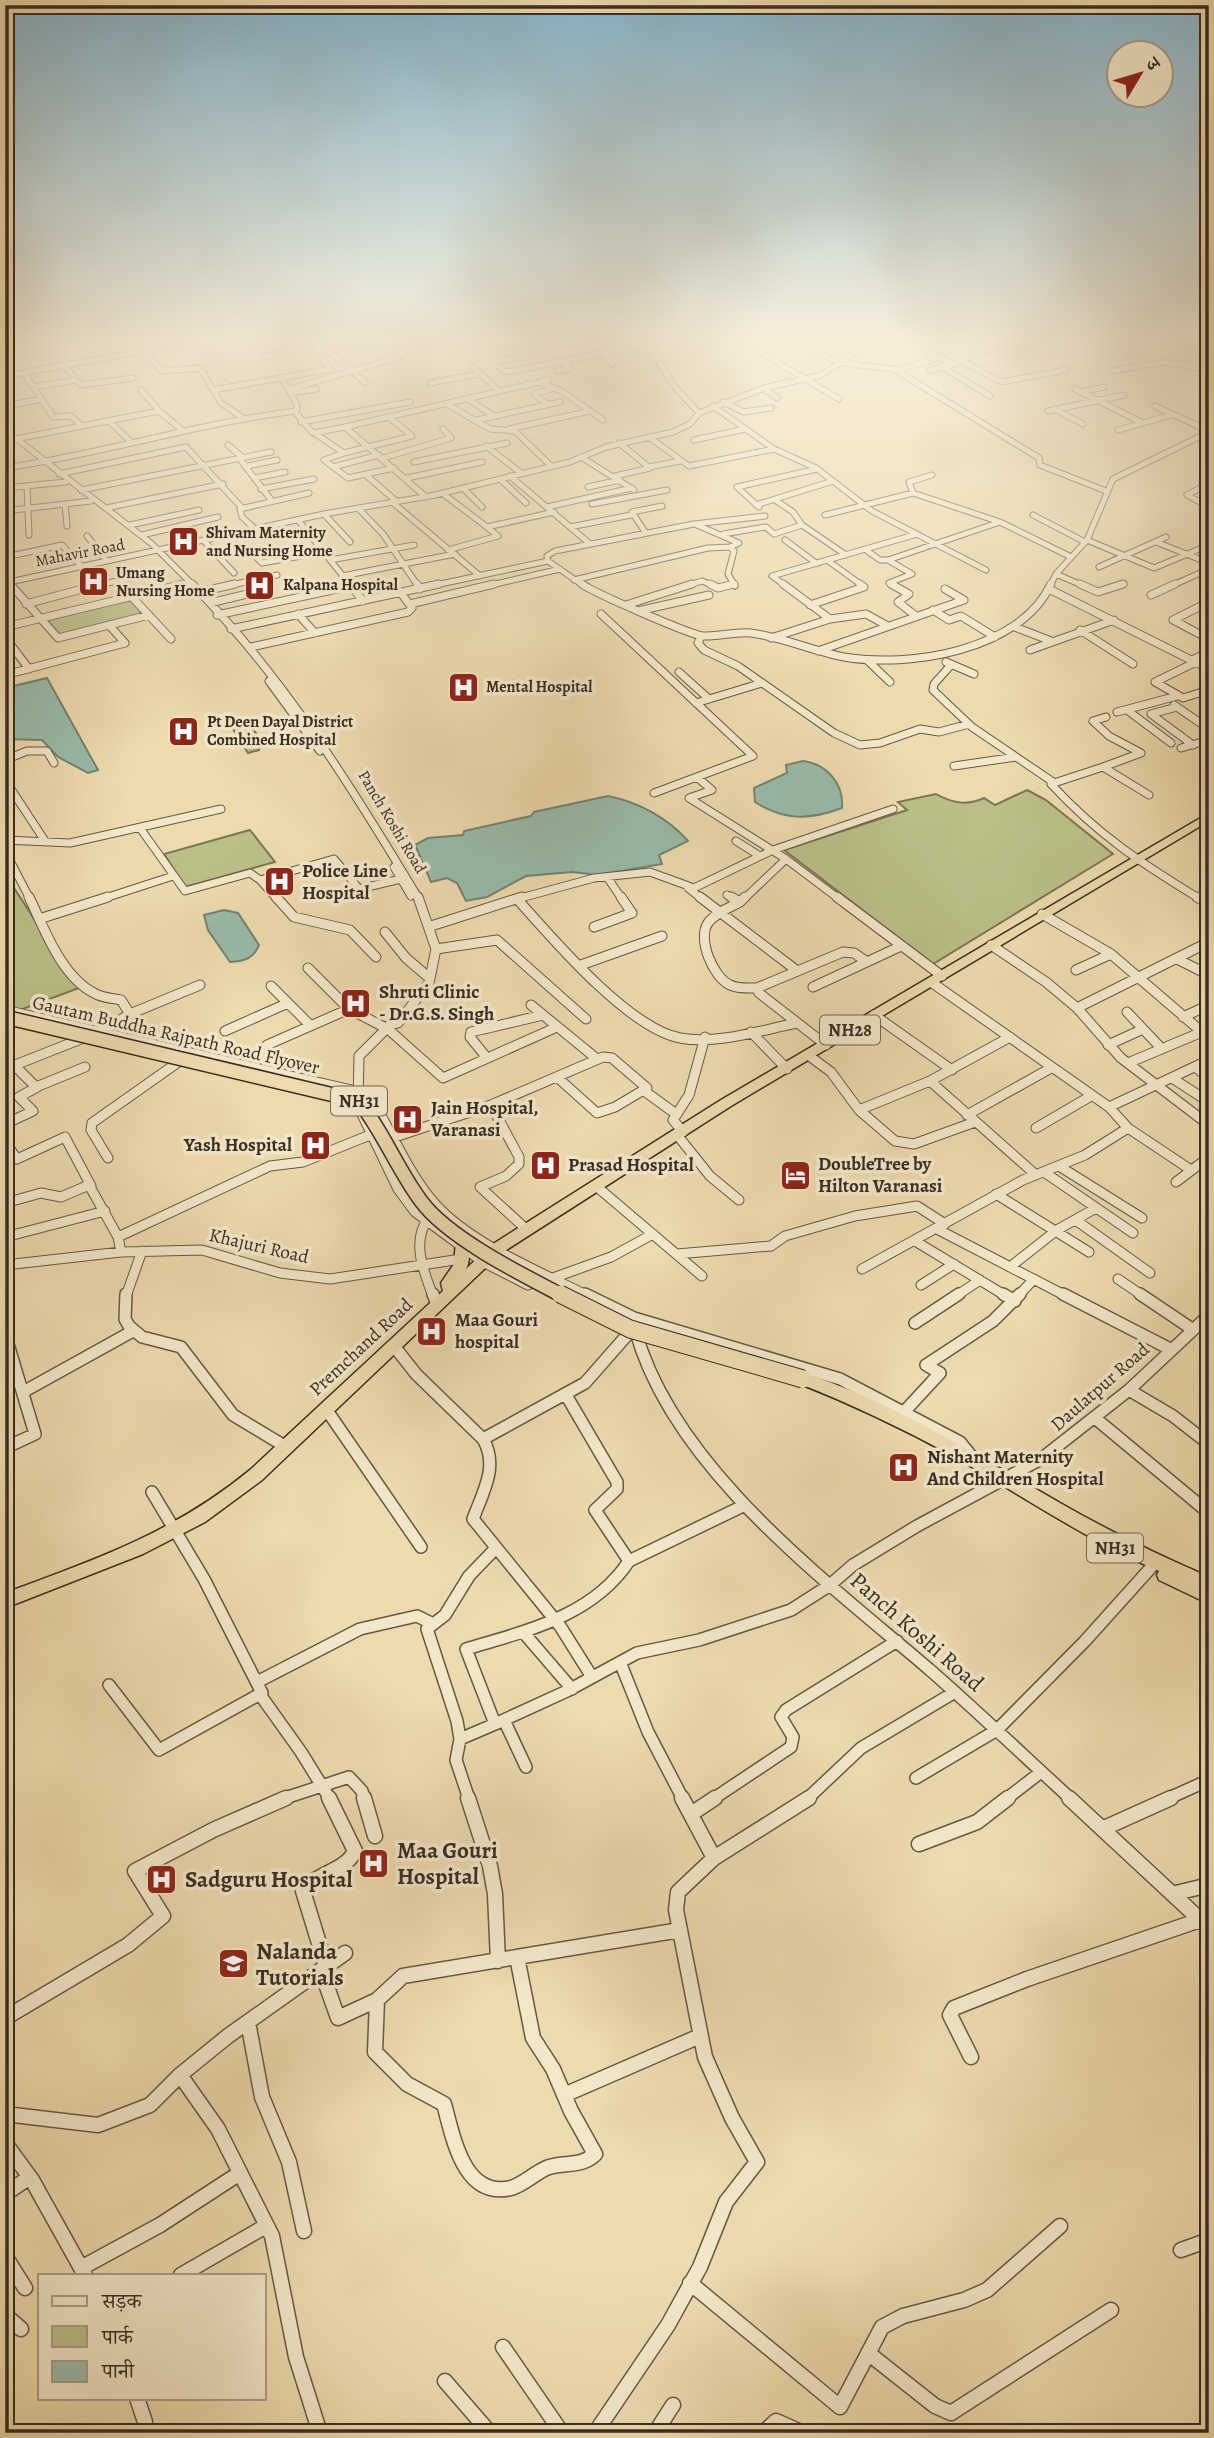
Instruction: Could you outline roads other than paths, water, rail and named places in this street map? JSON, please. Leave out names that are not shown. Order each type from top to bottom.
[{"type":"highway","name":"NH28","points":[[495,1250],[726,1103],[1208,818]]},
{"type":"highway","name":"Gautam Buddha Rajpath Road Flyover","points":[[5,1019],[359,1101],[422,1203],[462,1237],[512,1270],[630,1329],[842,1392],[973,1458]]},
{"type":"highway","name":"Premchand Road","points":[[5,1601],[173,1528],[230,1497],[495,1250]]},
{"type":"highway","points":[[449,1293],[448,1283],[457,1272],[461,1253]]},
{"type":"highway","name":"NH31","points":[[973,1458],[1026,1490],[1049,1509],[1209,1597]]},
{"type":"highway","name":"Premchand Road","points":[[5,1594],[173,1528]]},
{"type":"highway","name":"NH31","points":[[1154,1565],[1209,1585]]},
{"type":"street","points":[[32,453],[91,501],[132,527],[199,510]]},
{"type":"street","points":[[5,468],[45,464],[89,453]]},
{"type":"street","points":[[5,488],[63,478],[156,453]]},
{"type":"street","points":[[194,453],[243,508]]},
{"type":"street","points":[[235,453],[272,501]]},
{"type":"street","points":[[81,490],[267,453]]},
{"type":"street","points":[[344,453],[325,458],[348,478],[394,468]]},
{"type":"street","points":[[375,453],[407,478],[425,497]]},
{"type":"street","points":[[333,467],[397,453]]},
{"type":"street","points":[[414,462],[456,453]]},
{"type":"street","points":[[495,453],[521,473]]},
{"type":"street","points":[[535,453],[551,466]]},
{"type":"street","points":[[15,555],[62,545],[82,566],[324,514],[425,497],[551,466],[593,453]]},
{"type":"street","points":[[632,453],[649,467]]},
{"type":"street","points":[[669,453],[692,466],[756,453]]},
{"type":"street","points":[[782,453],[817,470],[866,506],[915,535],[986,570]]},
{"type":"street","points":[[1030,453],[1039,458],[1040,466],[1106,491]]},
{"type":"street","points":[[233,628],[548,561],[574,580],[638,611],[701,636],[750,633],[818,651],[866,660],[909,661],[995,637],[1015,627],[1049,589],[1056,574],[1086,541],[1106,491],[1120,474],[1169,453]]},
{"type":"street","points":[[581,457],[642,495]]},
{"type":"street","points":[[247,467],[277,460]]},
{"type":"street","points":[[588,487],[649,467],[680,461]]},
{"type":"street","points":[[407,478],[482,462]]},
{"type":"street","points":[[548,561],[547,556],[555,551],[589,543],[694,524],[765,516],[737,487],[817,470]]},
{"type":"street","points":[[254,478],[285,472]]},
{"type":"street","points":[[366,475],[480,576]]},
{"type":"street","points":[[913,493],[909,482],[932,475]]},
{"type":"street","points":[[510,476],[589,543]]},
{"type":"street","points":[[63,478],[160,550],[233,628],[331,765],[404,878],[426,927],[430,962],[422,987],[390,1021],[389,1027]]},
{"type":"street","points":[[261,489],[314,479]]},
{"type":"street","points":[[500,479],[526,503]]},
{"type":"street","points":[[756,505],[833,481]]},
{"type":"street","points":[[106,508],[223,484]]},
{"type":"street","points":[[1206,485],[1187,495],[1209,507]]},
{"type":"street","points":[[27,486],[30,535]]},
{"type":"street","points":[[463,488],[482,507]]},
{"type":"street","points":[[547,507],[632,488]]},
{"type":"street","points":[[592,504],[667,490]]},
{"type":"street","points":[[342,576],[402,565],[498,536],[442,493]]},
{"type":"street","points":[[825,515],[913,493],[977,512],[1071,557]]},
{"type":"street","points":[[256,530],[242,517],[239,511],[243,508],[309,494]]},
{"type":"street","points":[[775,500],[793,512],[802,525],[846,555]]},
{"type":"street","points":[[5,511],[91,501]]},
{"type":"street","points":[[65,504],[66,526]]},
{"type":"street","points":[[570,527],[662,506]]},
{"type":"street","points":[[358,508],[420,589]]},
{"type":"street","points":[[487,527],[554,513]]},
{"type":"street","points":[[324,514],[350,542]]},
{"type":"street","points":[[631,515],[645,532]]},
{"type":"street","points":[[1033,515],[1086,541],[1158,568],[1209,545]]},
{"type":"street","points":[[142,535],[218,517]]},
{"type":"street","points":[[298,520],[363,601]]},
{"type":"street","points":[[866,550],[880,560],[888,560],[1000,522]]},
{"type":"street","points":[[574,580],[698,550],[730,547],[739,543],[694,524]]},
{"type":"street","points":[[723,534],[765,527],[774,534],[802,525]]},
{"type":"street","points":[[234,535],[262,563],[323,552]]},
{"type":"street","points":[[830,619],[772,576],[915,535]]},
{"type":"street","points":[[87,536],[106,559]]},
{"type":"street","points":[[1100,567],[1166,537]]},
{"type":"street","points":[[785,540],[816,564]]},
{"type":"street","points":[[204,541],[234,573]]},
{"type":"street","points":[[1156,542],[1209,563]]},
{"type":"street","points":[[330,560],[414,545]]},
{"type":"street","points":[[626,605],[702,581],[718,588],[736,586],[728,574],[734,562],[734,551],[730,547]]},
{"type":"street","name":"Mahavir Road","points":[[6,581],[160,550]]},
{"type":"street","points":[[810,605],[864,587],[827,560]]},
{"type":"street","points":[[888,560],[912,573],[889,583],[909,594],[898,602],[916,616]]},
{"type":"street","points":[[410,604],[559,569]]},
{"type":"street","points":[[1150,595],[1209,569]]},
{"type":"street","points":[[26,604],[140,574],[149,574],[163,587]]},
{"type":"street","points":[[1056,574],[1098,592],[1124,584]]},
{"type":"street","points":[[200,592],[277,575]]},
{"type":"street","points":[[6,581],[58,638],[149,615]]},
{"type":"street","points":[[5,627],[163,587],[189,583],[219,615]]},
{"type":"street","points":[[219,615],[351,586]]},
{"type":"street","points":[[1049,589],[1209,669]]},
{"type":"street","points":[[818,651],[886,625],[964,600],[945,590]]},
{"type":"street","points":[[210,603],[260,591]]},
{"type":"street","points":[[251,647],[412,610],[401,593]]},
{"type":"street","points":[[638,611],[709,595]]},
{"type":"street","points":[[131,596],[171,639]]},
{"type":"street","points":[[1209,602],[1200,609],[1173,620],[1209,639]]},
{"type":"street","points":[[350,604],[365,622]]},
{"type":"street","points":[[933,610],[949,620],[961,616],[995,637]]},
{"type":"street","points":[[298,614],[315,633]]},
{"type":"street","points":[[601,614],[753,756],[654,793]]},
{"type":"street","points":[[771,638],[830,619],[840,620],[866,614],[886,625]]},
{"type":"street","points":[[1030,650],[1114,620]]},
{"type":"street","points":[[5,675],[125,643],[109,625]]},
{"type":"street","points":[[1015,627],[1051,641]]},
{"type":"street","name":"Panch Koshi Road","points":[[233,628],[251,647],[340,767],[431,926],[436,949],[429,983],[398,1023],[389,1027],[359,1056],[358,1107]]},
{"type":"street","points":[[1080,630],[1133,664]]},
{"type":"street","points":[[701,636],[698,643],[704,650],[738,666],[834,733],[860,745],[880,743],[920,729],[939,732],[969,724]]},
{"type":"street","points":[[5,638],[29,669]]},
{"type":"street","points":[[5,652],[14,649]]},
{"type":"street","points":[[1209,652],[1156,682],[1183,698],[1209,690]]},
{"type":"street","points":[[937,655],[951,665],[974,674]]},
{"type":"street","points":[[866,660],[890,682]]},
{"type":"street","points":[[951,665],[934,684],[933,690],[969,724],[1053,782],[1054,791],[1084,820],[1135,859],[1209,904]]},
{"type":"street","points":[[679,672],[709,699]]},
{"type":"street","points":[[696,703],[762,683]]},
{"type":"street","points":[[1117,712],[1177,696]]},
{"type":"street","points":[[1165,699],[1209,729]]},
{"type":"street","points":[[1177,707],[1151,714],[1193,745]]},
{"type":"street","points":[[1126,710],[1171,743]]},
{"type":"street","points":[[1053,782],[1142,753],[1109,736],[1093,721],[1106,717]]},
{"type":"street","points":[[1181,748],[1209,740]]},
{"type":"street","points":[[5,760],[40,748],[47,751],[54,763]]},
{"type":"street","points":[[954,765],[1016,757]]},
{"type":"street","points":[[1103,767],[1149,795]]},
{"type":"street","points":[[698,778],[712,790],[689,798],[786,859],[1010,1037],[1109,1107],[1128,1128],[1191,1170]]},
{"type":"street","points":[[5,780],[8,791],[45,841]]},
{"type":"street","points":[[5,840],[70,843],[221,809]]},
{"type":"street","points":[[688,888],[773,850],[893,809]]},
{"type":"street","points":[[140,828],[185,891],[250,873],[260,880],[294,917],[354,932],[376,957]]},
{"type":"street","points":[[736,841],[761,856]]},
{"type":"street","points":[[5,851],[23,878],[39,919],[67,964],[92,992],[121,1000],[130,1014]]},
{"type":"street","points":[[260,880],[334,859],[359,889],[404,878]]},
{"type":"street","points":[[786,859],[740,902],[720,913],[705,929],[711,958],[727,984],[757,988],[843,952],[854,953],[867,962]]},
{"type":"street","points":[[431,926],[607,877],[654,872],[688,888],[796,970]]},
{"type":"street","points":[[39,919],[173,876]]},
{"type":"street","points":[[594,927],[632,913],[607,877]]},
{"type":"street","points":[[727,895],[740,902]]},
{"type":"street","points":[[518,900],[581,965],[650,1026],[680,1038],[751,1032],[797,1023]]},
{"type":"street","points":[[1042,914],[1111,954],[1205,1035]]},
{"type":"street","points":[[385,932],[406,958],[427,976]]},
{"type":"street","points":[[581,965],[662,936]]},
{"type":"street","points":[[436,949],[497,940],[586,1019]]},
{"type":"street","points":[[1077,1008],[1140,979],[1209,942]]},
{"type":"street","points":[[991,946],[1046,982],[1077,1008],[1108,1045],[1128,1063],[1209,1125]]},
{"type":"street","points":[[813,987],[899,947]]},
{"type":"street","points":[[1076,970],[1111,954]]},
{"type":"street","points":[[1177,959],[1209,975]]},
{"type":"street","points":[[308,968],[349,1009],[368,1015],[389,1027],[443,1078],[556,1027]]},
{"type":"street","points":[[39,1086],[31,1085],[10,1067],[101,1032],[130,1014],[200,985]]},
{"type":"street","points":[[271,986],[310,1025]]},
{"type":"street","points":[[757,988],[759,993],[826,1045]]},
{"type":"street","points":[[225,1031],[288,1003]]},
{"type":"street","points":[[531,1005],[597,1059]]},
{"type":"street","points":[[1183,1017],[1209,1005]]},
{"type":"street","points":[[267,1045],[349,1009]]},
{"type":"street","points":[[5,1010],[360,1092],[373,1101],[430,1198],[495,1250],[634,1318],[840,1379],[960,1442],[973,1458]]},
{"type":"street","points":[[1127,1012],[1142,1026],[1141,1030],[1162,1049]]},
{"type":"street","points":[[874,1015],[951,1070]]},
{"type":"street","points":[[487,1058],[470,1037],[471,1032],[543,1016]]},
{"type":"street","points":[[5,1019],[76,1040],[347,1100],[358,1107],[398,1189],[461,1253],[632,1336],[826,1391],[869,1409],[950,1453],[973,1458]]},
{"type":"street","points":[[1108,1045],[1141,1030]]},
{"type":"street","points":[[751,1032],[786,1069]]},
{"type":"street","points":[[1128,1063],[1205,1035]]},
{"type":"street","points":[[705,1037],[689,1095],[676,1114],[674,1125],[710,1176],[739,1200]]},
{"type":"street","points":[[859,1110],[930,1081],[1010,1037]]},
{"type":"street","points":[[808,1055],[838,1079],[859,1110],[886,1137],[903,1144],[933,1139],[971,1119],[1051,1068]]},
{"type":"street","points":[[118,1237],[270,1166],[303,1162],[371,1134],[393,1133],[491,1105],[597,1059],[612,1058],[647,1088],[615,1107],[597,1113],[558,1077]]},
{"type":"street","points":[[1109,1107],[1209,1060]]},
{"type":"street","points":[[108,1158],[91,1130],[92,1122],[177,1063]]},
{"type":"street","points":[[5,1124],[33,1111],[19,1097],[85,1067]]},
{"type":"street","points":[[1195,1068],[1209,1078]]},
{"type":"street","points":[[1172,1078],[1209,1102]]},
{"type":"street","points":[[930,1081],[971,1119],[1040,1173],[1133,1233]]},
{"type":"street","points":[[643,1090],[676,1114]]},
{"type":"street","points":[[1036,1128],[1091,1096]]},
{"type":"street","points":[[491,1105],[519,1157],[519,1164],[506,1175],[480,1187],[526,1229]]},
{"type":"street","points":[[862,1269],[996,1195],[1085,1154],[1128,1128]]},
{"type":"street","points":[[5,1142],[17,1158],[65,1137],[118,1237],[121,1252]]},
{"type":"street","points":[[1175,1182],[1209,1157]]},
{"type":"street","points":[[1059,1166],[1142,1218]]},
{"type":"street","points":[[5,1203],[41,1193],[60,1197],[91,1186]]},
{"type":"street","points":[[596,1186],[702,1276]]},
{"type":"street","points":[[996,1195],[1089,1252]]},
{"type":"street","points":[[677,1254],[771,1246],[786,1236],[855,1216],[917,1206],[941,1227],[1034,1279],[1170,1349]]},
{"type":"street","points":[[1010,1266],[1057,1230],[1096,1208]]},
{"type":"street","points":[[437,1305],[422,1264],[419,1236],[425,1219],[441,1209]]},
{"type":"street","points":[[13,1236],[105,1211]]},
{"type":"street","points":[[1077,1221],[1150,1273]]},
{"type":"street","points":[[554,1278],[611,1257],[653,1234]]},
{"type":"street","points":[[915,1241],[1016,1301]]},
{"type":"street","name":"Khajuri Road","points":[[5,1265],[121,1252],[202,1250],[280,1273],[330,1279],[422,1264],[461,1253]]},
{"type":"street","points":[[142,1251],[124,1300],[125,1319],[133,1331],[142,1337],[181,1347],[233,1415],[286,1447]]},
{"type":"street","points":[[921,1285],[954,1264]]},
{"type":"street","points":[[904,1412],[940,1373],[926,1364],[993,1321],[1016,1301],[1034,1279]]},
{"type":"street","points":[[1118,1279],[1192,1329]]},
{"type":"street","points":[[915,1322],[980,1280]]},
{"type":"street","name":"Daulatpur Road","points":[[460,1739],[572,1689],[637,1653],[699,1640],[791,1610],[830,1585],[853,1565],[917,1526],[1041,1459],[1129,1390],[1209,1315]]},
{"type":"street","name":"Panch Koshi Road","points":[[634,1318],[632,1336],[662,1397],[726,1487],[830,1585],[997,1730],[1205,1924]]},
{"type":"street","points":[[23,1392],[133,1331]]},
{"type":"street","points":[[5,1334],[36,1434],[5,1448]]},
{"type":"street","points":[[483,1439],[566,1395],[594,1375],[632,1336]]},
{"type":"street","points":[[394,1346],[416,1374],[488,1445],[490,1481],[472,1519],[553,1619],[592,1677]]},
{"type":"street","points":[[1129,1390],[1174,1416],[1209,1444]]},
{"type":"street","points":[[566,1395],[617,1482],[617,1489],[595,1510],[629,1561]]},
{"type":"street","points":[[326,1409],[405,1528],[421,1547]]},
{"type":"street","points":[[1095,1418],[1209,1513]]},
{"type":"street","points":[[152,1492],[204,1579],[259,1689],[312,1763],[335,1803],[355,1855],[303,1891],[338,2018],[377,2000],[402,1976],[498,1961],[568,1946],[680,1930]]},
{"type":"street","points":[[526,1768],[500,1722],[466,1649],[523,1632],[553,1619],[599,1595],[621,1577],[629,1561],[745,1505]]},
{"type":"street","points":[[496,1548],[469,1576],[445,1615],[431,1623],[427,1629],[460,1739],[456,1760],[490,1866],[495,1894],[498,1961]]},
{"type":"street","points":[[916,1778],[997,1730],[1154,1565]]},
{"type":"street","points":[[110,1685],[159,1750],[371,1625],[393,1624],[417,1616],[431,1623]]},
{"type":"street","points":[[523,1632],[572,1689]]},
{"type":"street","points":[[691,1814],[791,1747],[793,1737],[781,1717],[786,1710],[897,1641]]},
{"type":"street","points":[[620,1662],[648,1732],[714,1858]]},
{"type":"street","points":[[595,2433],[639,2372],[700,2267],[722,2209],[757,2160],[732,2118],[712,2075],[700,2036],[676,1910],[678,1892],[714,1858],[793,1811],[861,1748],[955,1692]]},
{"type":"street","points":[[919,1844],[977,1822],[1041,1772]]},
{"type":"street","points":[[5,1998],[8,2016],[128,1945],[163,1916],[135,1871],[323,1784],[349,1777],[362,1791],[375,1836]]},
{"type":"street","points":[[1102,1829],[1209,1780]]},
{"type":"street","points":[[1172,1894],[1209,1885]]},
{"type":"street","points":[[971,2057],[950,2015],[954,2008],[1027,1979],[1205,1924]]},
{"type":"street","points":[[5,2114],[98,2125],[150,2105],[180,2075],[248,2022],[345,1953]]},
{"type":"street","points":[[377,2000],[375,2052],[407,2084],[444,2104],[461,2161],[474,2180],[493,2188],[509,2188],[550,2167],[594,2157],[594,2147],[564,2095],[553,2069],[533,2038],[517,1957]]},
{"type":"street","points":[[248,2022],[262,2097],[289,2162],[304,2231]]},
{"type":"street","points":[[564,2095],[700,2036]]},
{"type":"street","points":[[180,2075],[218,2129],[272,2236],[296,2357],[320,2433]]},
{"type":"street","points":[[5,2143],[30,2177],[83,2272],[240,2173]]},
{"type":"street","points":[[5,2194],[30,2177]]},
{"type":"street","points":[[183,2274],[267,2226]]},
{"type":"street","points":[[690,2283],[837,2407],[845,2402],[878,2331],[886,2324],[988,2289],[1060,2226]]},
{"type":"street","points":[[1181,2250],[1209,2240]]},
{"type":"street","points":[[5,2256],[25,2288]]},
{"type":"street","points":[[867,2353],[935,2406],[951,2413],[1111,2309]]},
{"type":"street","points":[[5,2315],[21,2329]]},
{"type":"street","points":[[503,2347],[562,2433]]},
{"type":"street","points":[[445,2381],[490,2433]]},
{"type":"street","points":[[138,2400],[145,2422],[143,2433]]},
{"type":"street","points":[[655,2433],[673,2405]]},
{"type":"street","points":[[763,2433],[771,2422],[780,2421],[803,2433]]},
{"type":"water","points":[[47,678],[98,770],[88,773],[58,757],[42,740],[5,739],[5,688]]},
{"type":"water","points":[[803,761],[820,766],[837,783],[842,808],[819,815],[797,817],[776,813],[755,802],[754,788],[787,773],[786,765]]},
{"type":"water","points":[[608,796],[652,812],[688,841],[659,855],[662,864],[598,875],[572,872],[526,876],[487,897],[466,901],[457,883],[447,878],[431,882],[415,845],[428,838],[463,835],[464,831],[531,816],[534,812]]},
{"type":"water","points":[[224,910],[238,913],[259,945],[248,958],[230,962],[208,930],[204,915]]},
{"type":"place","name":"Shivam Maternity and Nursing Home","points":[[183,542]]},
{"type":"place","name":"Umang Nursing Home","points":[[93,582]]},
{"type":"place","name":"Kalpana Hospital","points":[[260,585]]},
{"type":"place","name":"Mental Hospital","points":[[463,687]]},
{"type":"place","name":"Pt Deen Dayal District Combined Hospital","points":[[184,731]]},
{"type":"place","name":"Police Line Hospital","points":[[279,882]]},
{"type":"place","name":"Shruti Clinic - Dr.G.S. Singh","points":[[356,1003]]},
{"type":"place","name":"Jain Hospital, Varanasi","points":[[408,1119]]},
{"type":"place","name":"Yash Hospital","points":[[315,1145]]},
{"type":"place","name":"Prasad Hospital","points":[[545,1165]]},
{"type":"place","name":"DoubleTree by Hilton Varanasi","points":[[795,1175]]},
{"type":"place","name":"Maa Gouri hospital","points":[[432,1331]]},
{"type":"place","name":"Nishant Maternity And Children Hospital","points":[[904,1468]]},
{"type":"place","name":"Maa Gouri Hospital","points":[[374,1863]]},
{"type":"place","name":"Sadguru Hospital","points":[[162,1879]]},
{"type":"place","name":"Nalanda Tutorials","points":[[233,1964]]}]
